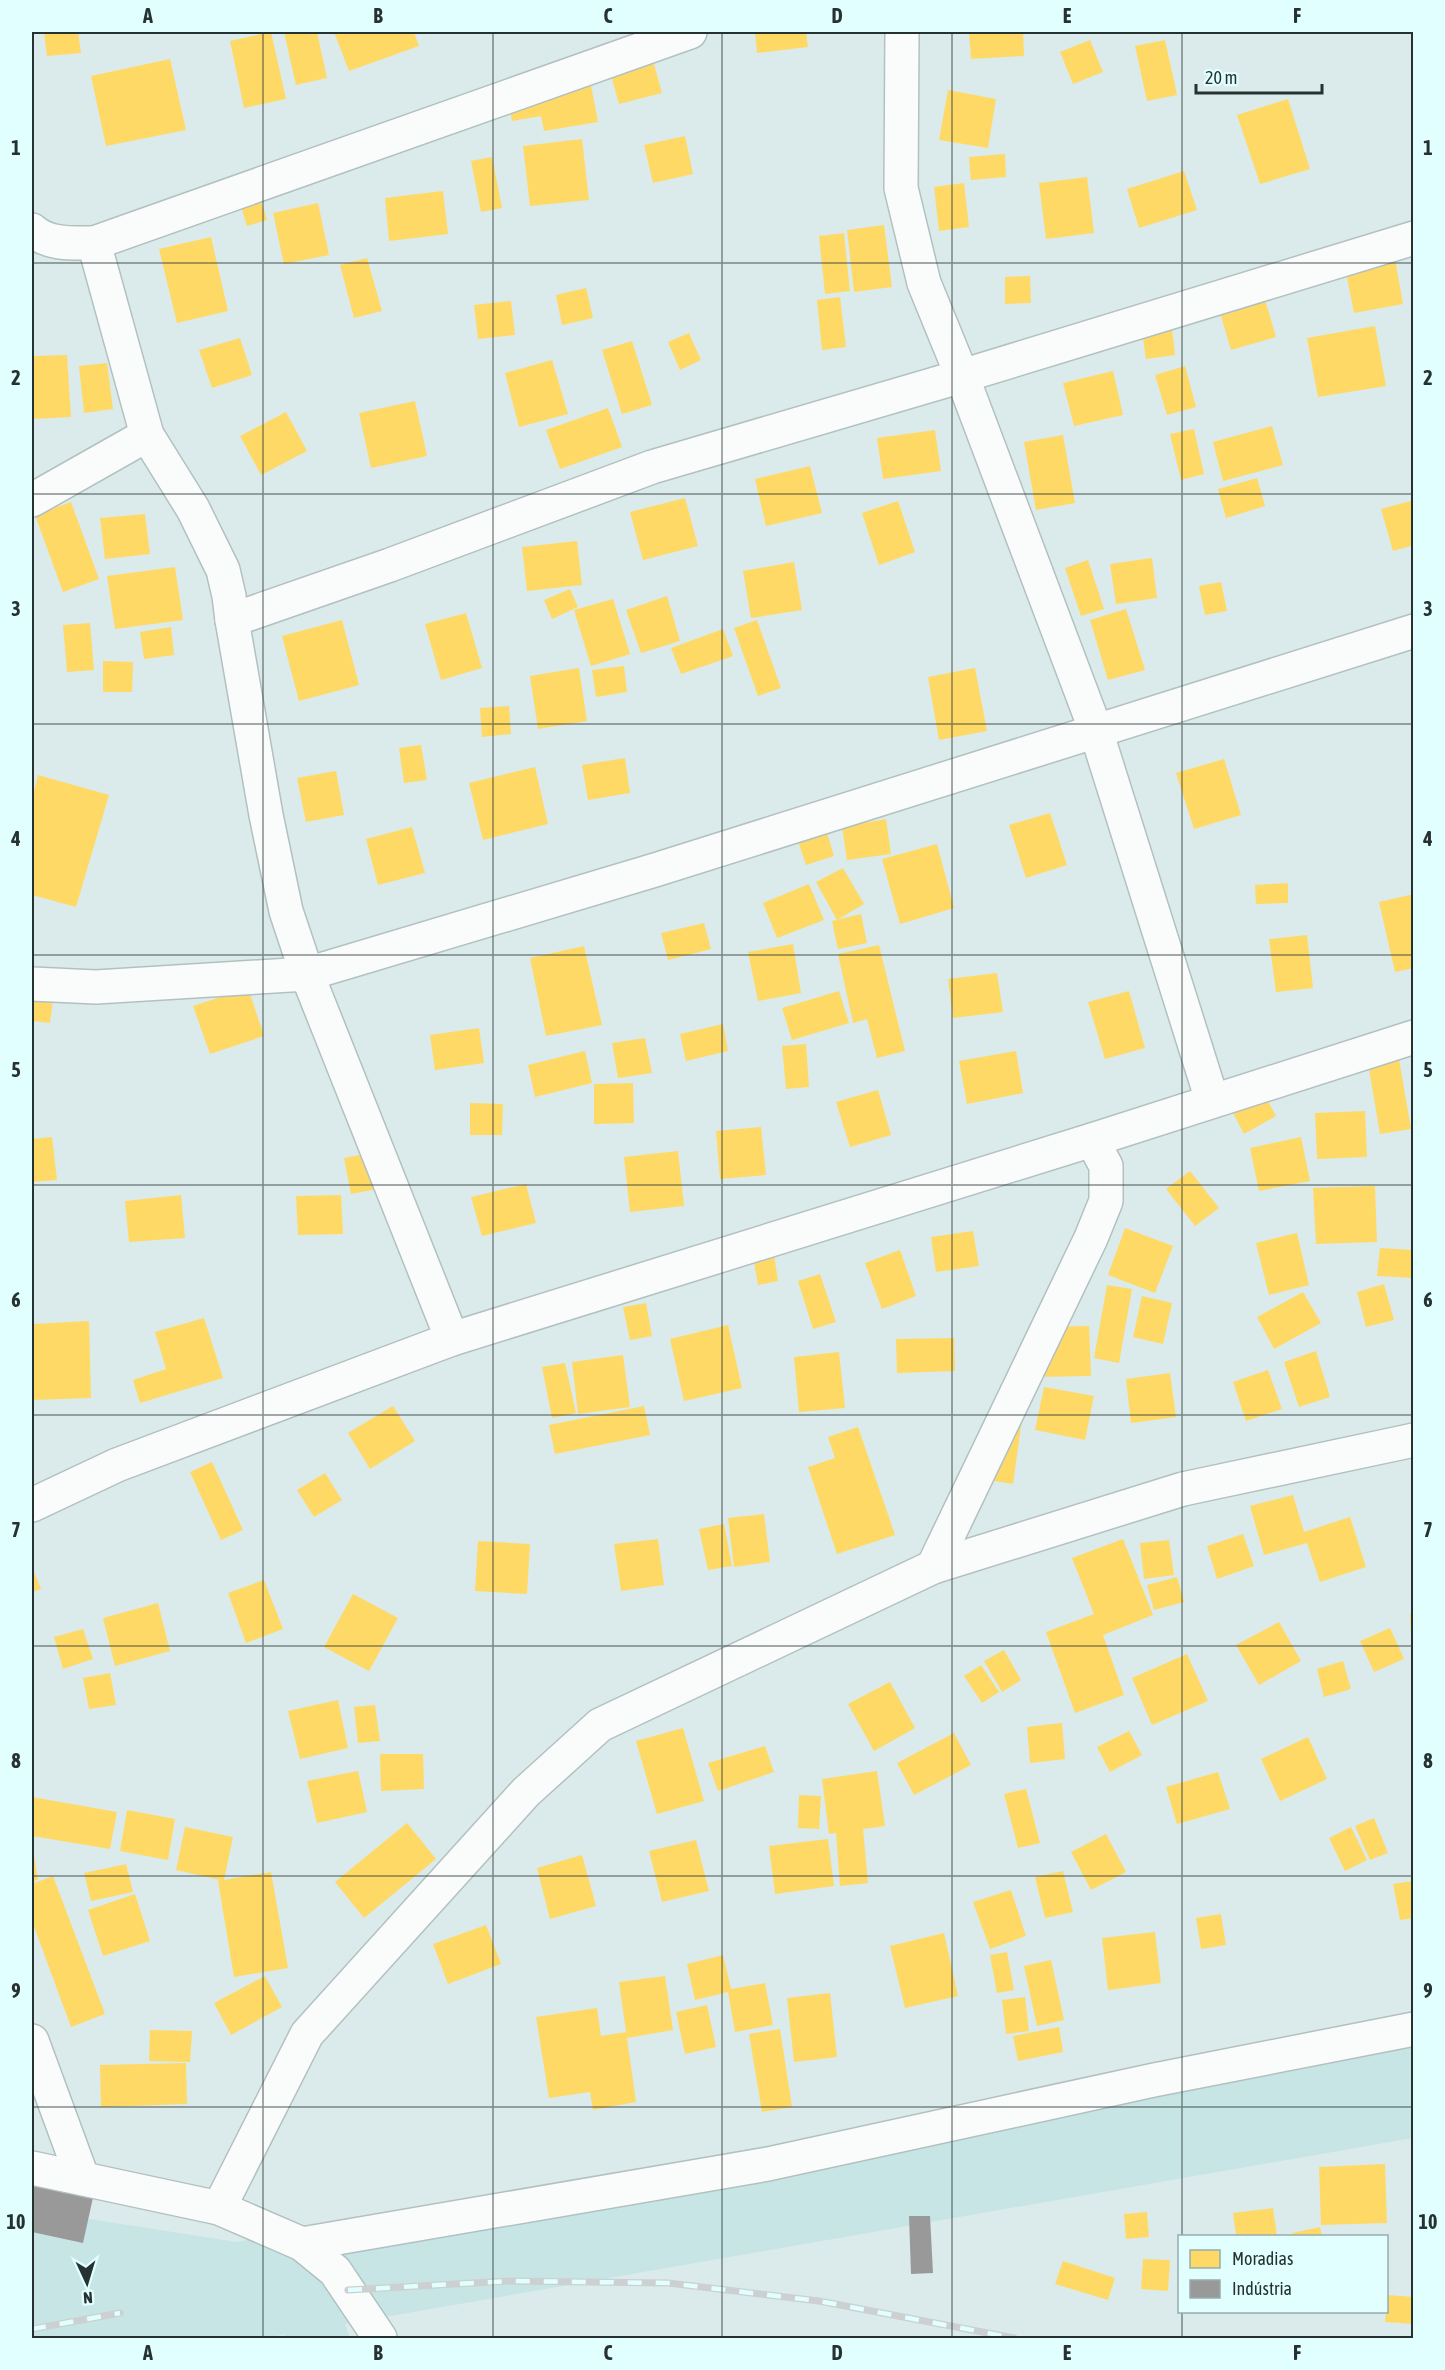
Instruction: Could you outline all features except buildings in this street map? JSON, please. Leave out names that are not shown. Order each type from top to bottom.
[{"type":"street","points":[[32,230],[37,235],[62,243],[94,243],[690,32]]},
{"type":"street","points":[[902,32],[901,188],[924,283],[962,376],[1096,731],[1212,1100]]},
{"type":"street","points":[[232,620],[390,565],[652,467],[962,376],[1413,238]]},
{"type":"street","points":[[94,243],[147,435],[193,509],[223,570],[266,814],[286,911],[307,974],[452,1339]]},
{"type":"street","points":[[32,500],[147,435]]},
{"type":"street","points":[[32,984],[96,987],[307,974],[655,870],[1413,632]]},
{"type":"street","points":[[32,1505],[117,1466],[452,1339],[1092,1140],[1413,1037]]},
{"type":"street","points":[[933,1567],[1091,1238],[1106,1201],[1106,1166],[1092,1140]]},
{"type":"street","points":[[219,2208],[307,2034],[526,1792],[600,1725],[933,1567],[1183,1489],[1413,1440]]},
{"type":"street","points":[[302,2244],[768,2164],[1154,2080],[1413,2029]]},
{"type":"street","points":[[32,2041],[82,2177]]},
{"type":"street","points":[[32,2168],[219,2208],[302,2244],[335,2271],[380,2338]]},
{"type":"shaded area","points":[[1413,2028],[1413,2138],[345,2324],[350,2338],[281,2338],[286,2334],[276,2336],[276,2338],[32,2338],[32,2210],[237,2242]]},
{"type":"railway","points":[[348,2290],[509,2281],[668,2283],[819,2301],[1014,2338]]},
{"type":"railway","points":[[32,2329],[120,2313]]}]
